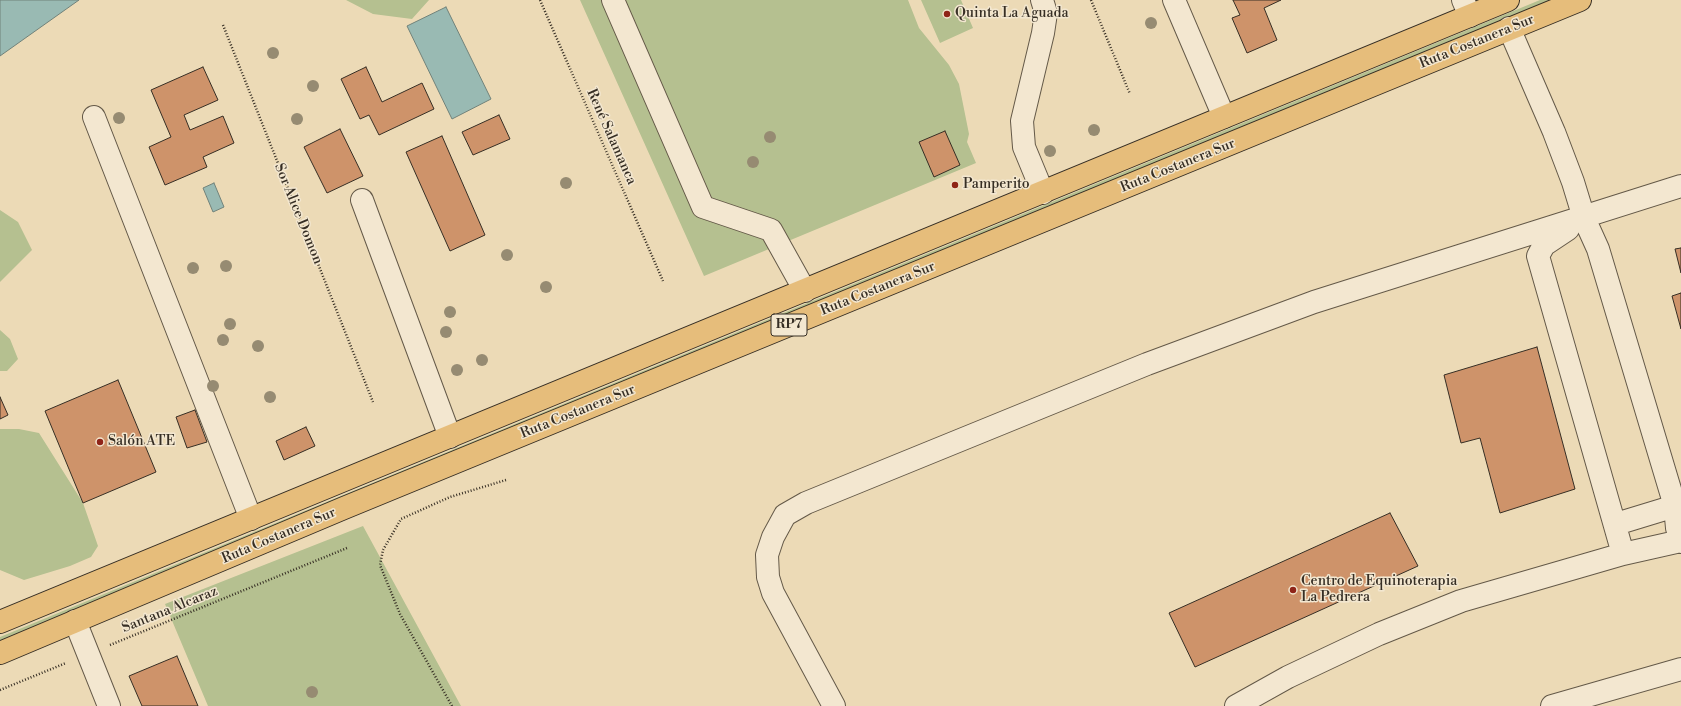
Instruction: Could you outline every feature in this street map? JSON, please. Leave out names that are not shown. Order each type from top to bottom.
[{"type":"main road","name":"Ruta Costanera Sur","points":[[0,653],[344,508],[1580,0]]},
{"type":"main road","name":"Ruta Costanera Sur","points":[[0,622],[1043,193],[1224,117],[1467,8],[1495,3]]},
{"type":"street","points":[[613,0],[703,207],[771,230],[805,291]]},
{"type":"street","points":[[1042,0],[1046,12],[1043,34],[1022,122],[1024,147],[1043,193]]},
{"type":"street","points":[[1174,0],[1224,117]]},
{"type":"street","points":[[1236,706],[1288,677],[1372,637],[1461,601],[1624,554],[1681,541],[1677,528],[1675,506],[1598,249],[1584,218],[1574,182],[1509,28]]},
{"type":"street","points":[[94,116],[251,519]]},
{"type":"street","points":[[834,706],[773,593],[768,577],[769,549],[773,537],[786,515],[806,503],[1162,358],[1314,302],[1584,218],[1681,186]]},
{"type":"street","points":[[362,200],[450,438]]},
{"type":"street","points":[[1584,218],[1544,245],[1538,256],[1624,554]]},
{"type":"street","points":[[1616,524],[1675,506]]},
{"type":"street","points":[[75,621],[109,706]]},
{"type":"street","points":[[1552,706],[1681,669]]},
{"type":"path","name":"René Salamanca","points":[[540,0],[663,281]]},
{"type":"path","points":[[1091,0],[1130,94]]},
{"type":"path","name":"Sor Alice Domon","points":[[222,25],[373,402]]},
{"type":"path","points":[[452,706],[400,614],[380,566],[383,550],[401,519],[450,497],[506,480]]},
{"type":"path","name":"Santana Alcaraz","points":[[104,648],[347,548]]},
{"type":"path","points":[[0,690],[66,663]]},
{"type":"green space","points":[[346,0],[429,0],[412,19],[373,14]]},
{"type":"green space","points":[[580,0],[908,0],[919,28],[949,65],[959,84],[969,134],[967,142],[976,163],[704,276]]},
{"type":"green space","name":"Quinta La Aguada","points":[[921,0],[961,0],[973,28],[940,43]]},
{"type":"green space","points":[[1540,0],[1563,0],[0,646],[0,637]]},
{"type":"green space","points":[[0,210],[18,222],[32,250],[0,282]]},
{"type":"green space","points":[[0,330],[10,339],[18,359],[7,371],[0,371]]},
{"type":"green space","points":[[0,429],[19,429],[39,433],[83,503],[98,546],[91,557],[70,566],[24,580],[0,570]]},
{"type":"green space","points":[[363,526],[461,706],[208,706],[165,604]]},
{"type":"water","points":[[0,0],[79,0],[0,56]]},
{"type":"water","points":[[446,7],[491,99],[452,119],[407,26]]},
{"type":"water","points":[[214,183],[224,207],[213,212],[203,188]]},
{"type":"building","points":[[1233,0],[1281,0],[1264,8],[1277,40],[1247,53],[1232,18],[1240,15]]},
{"type":"building","points":[[203,67],[218,100],[184,115],[190,130],[223,116],[234,143],[203,157],[207,167],[165,185],[149,147],[171,137],[151,90]]},
{"type":"building","points":[[366,67],[382,102],[422,83],[434,109],[379,135],[369,115],[360,119],[341,79]]},
{"type":"building","points":[[499,115],[510,139],[473,155],[462,132]]},
{"type":"building","points":[[340,129],[363,176],[327,193],[304,147]]},
{"type":"building","points":[[945,131],[960,165],[934,177],[919,142]]},
{"type":"building","points":[[442,136],[485,235],[450,251],[406,152]]},
{"type":"building","points":[[1681,248],[1681,273],[1675,249]]},
{"type":"building","points":[[1681,293],[1681,329],[1672,296]]},
{"type":"building","points":[[1537,347],[1575,489],[1500,513],[1480,438],[1461,443],[1444,375]]},
{"type":"building","name":"Salón ATE","points":[[118,380],[156,472],[83,503],[45,411]]},
{"type":"building","points":[[0,397],[8,415],[0,419]]},
{"type":"building","points":[[195,410],[207,442],[187,448],[176,417]]},
{"type":"building","points":[[306,427],[315,446],[284,460],[276,441]]},
{"type":"building","name":"Centro de Equinoterapia La Pedrera","points":[[1390,513],[1418,566],[1195,667],[1169,613]]},
{"type":"building","points":[[177,656],[198,706],[142,706],[129,676]]},
{"type":"place","name":"Quinta La Aguada","points":[[947,14]]},
{"type":"place","name":"Pamperito","points":[[955,185]]},
{"type":"place","name":"Salón ATE","points":[[100,442]]},
{"type":"place","name":"Centro de Equinoterapia La Pedrera","points":[[1293,590]]}]
